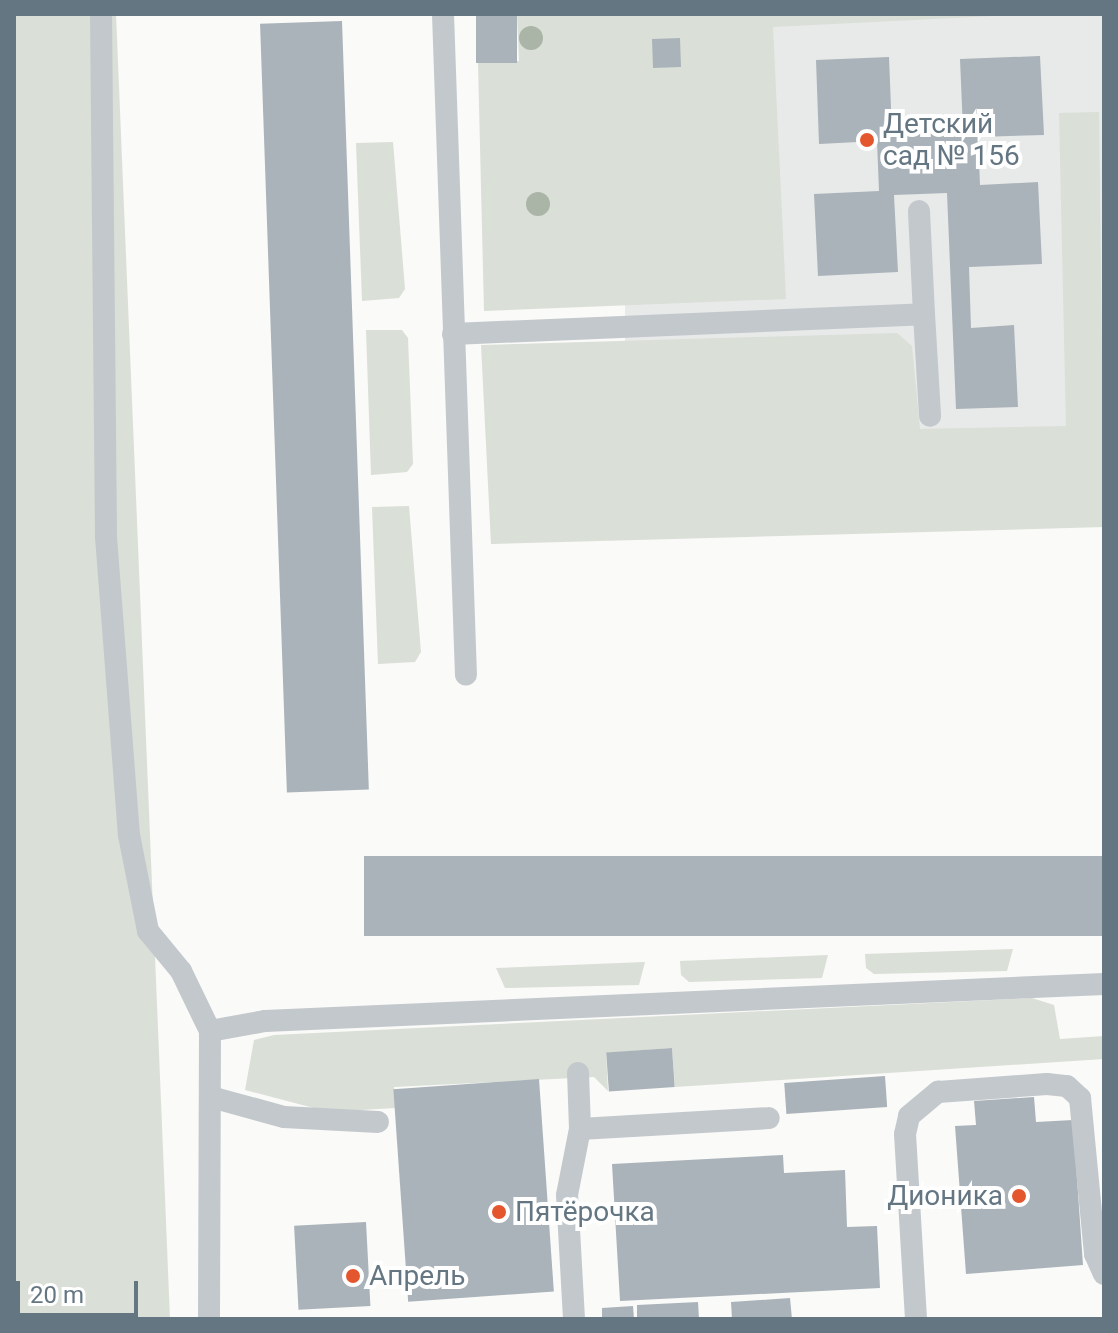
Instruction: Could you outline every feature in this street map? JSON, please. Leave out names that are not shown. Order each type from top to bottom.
[{"type":"lane","points":[[101,14],[106,537],[129,835],[148,931],[181,971],[210,1031],[209,1319]]},
{"type":"lane","points":[[443,14],[466,675]]},
{"type":"lane","points":[[919,211],[930,416]]},
{"type":"lane","points":[[453,334],[924,314]]},
{"type":"lane","points":[[210,1031],[265,1021],[1104,984]]},
{"type":"lane","points":[[574,1319],[567,1195],[580,1129],[578,1073]]},
{"type":"lane","points":[[916,1319],[905,1134],[909,1116],[938,1092],[1047,1084],[1067,1086],[1080,1098],[1095,1254],[1104,1274]]},
{"type":"lane","points":[[211,1097],[284,1117],[378,1122]]},
{"type":"lane","points":[[580,1129],[769,1118]]},
{"type":"shaded area","points":[[14,14],[116,14],[170,1319],[14,1319]]},
{"type":"shaded area","points":[[517,14],[1033,14],[773,27],[786,299],[484,311],[478,63],[519,61]]},
{"type":"shaded area","name":"Детский сад № 156","points":[[625,14],[1104,14],[1104,493],[625,493]]},
{"type":"shaded area","points":[[1099,112],[1104,527],[491,544],[481,345],[897,333],[912,346],[920,429],[1066,426],[1059,113]]},
{"type":"shaded area","points":[[393,142],[405,289],[399,298],[362,301],[356,143]]},
{"type":"shaded area","points":[[366,330],[402,330],[408,338],[413,464],[407,472],[371,475]]},
{"type":"shaded area","points":[[409,506],[421,652],[415,662],[378,664],[372,507]]},
{"type":"shaded area","points":[[1013,949],[1007,971],[874,974],[866,968],[865,954]]},
{"type":"shaded area","points":[[828,955],[822,978],[689,982],[681,975],[680,961]]},
{"type":"shaded area","points":[[645,962],[639,985],[505,988],[496,968]]},
{"type":"shaded area","points":[[1032,998],[1054,1005],[1060,1039],[1104,1036],[1104,1059],[675,1087],[672,1048],[606,1053],[608,1091],[594,1077],[394,1087],[395,1108],[329,1112],[245,1090],[254,1040],[274,1035]]},
{"type":"building","points":[[476,14],[517,14],[517,63],[476,63]]},
{"type":"building","points":[[342,21],[369,790],[287,792],[260,24]]},
{"type":"building","points":[[680,38],[681,67],[653,68],[652,39]]},
{"type":"building","points":[[1040,56],[1044,135],[978,137],[980,185],[1038,182],[1042,264],[969,267],[971,328],[1014,325],[1018,407],[956,409],[947,193],[894,195],[898,272],[818,276],[814,194],[879,191],[877,141],[819,144],[816,60],[889,57],[892,133],[963,130],[960,59]]},
{"type":"building","points":[[364,856],[1104,856],[1104,936],[364,936]]},
{"type":"building","points":[[672,1048],[675,1087],[609,1092],[606,1053]]},
{"type":"building","points":[[885,1076],[887,1107],[786,1114],[784,1083]]},
{"type":"building","points":[[539,1079],[554,1291],[408,1302],[393,1089]]},
{"type":"building","name":"Дионика","points":[[1034,1097],[1036,1122],[1073,1120],[1083,1265],[966,1274],[955,1126],[976,1125],[974,1101]]},
{"type":"building","points":[[783,1155],[784,1173],[845,1170],[847,1227],[877,1226],[880,1288],[620,1301],[612,1164]]},
{"type":"building","points":[[366,1222],[370,1306],[298,1310],[294,1226]]},
{"type":"building","points":[[790,1298],[792,1319],[732,1319],[731,1302]]},
{"type":"building","points":[[698,1302],[699,1319],[637,1319],[637,1305]]},
{"type":"building","points":[[633,1306],[634,1319],[602,1319],[602,1308]]},
{"type":"place","name":"Детский сад № 156","points":[[867,140]]},
{"type":"place","name":"Дионика","points":[[1019,1196]]},
{"type":"place","name":"Пятёрочка","points":[[499,1212]]},
{"type":"place","name":"Апрель","points":[[353,1276]]}]
